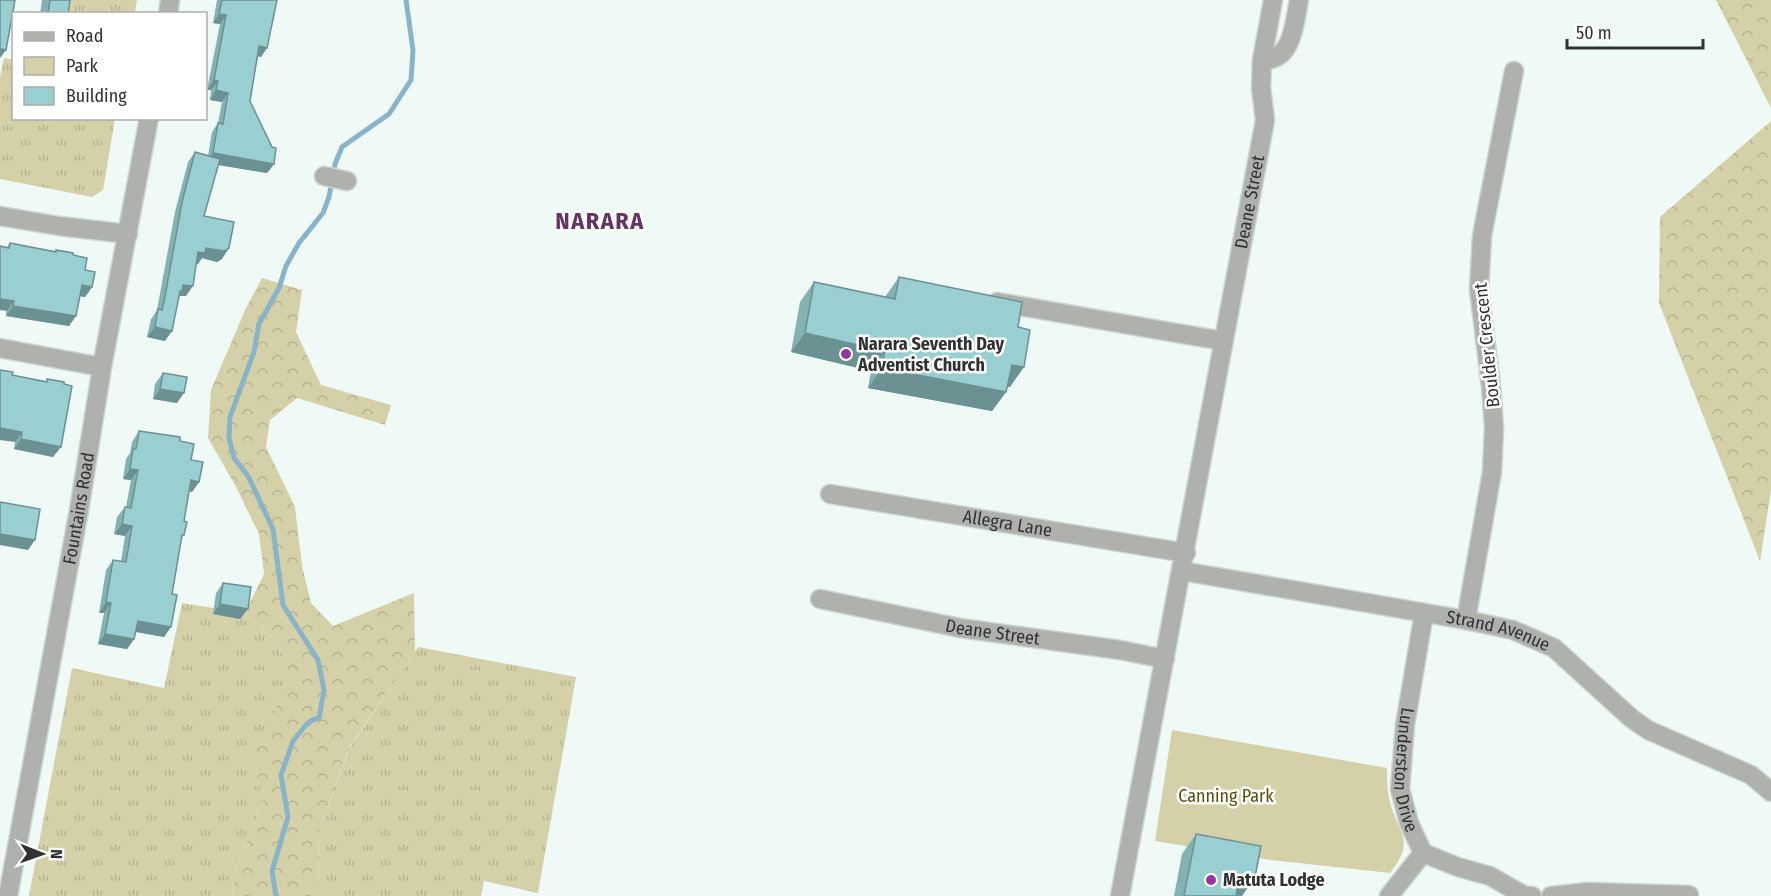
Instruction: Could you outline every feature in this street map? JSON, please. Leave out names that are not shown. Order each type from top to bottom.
[{"type":"street","name":"Deane Street","points":[[1120,896],[1186,553],[1264,120],[1261,88],[1262,60],[1273,0]]},
{"type":"street","points":[[1262,60],[1272,60],[1284,51],[1291,37],[1299,0]]},
{"type":"street","name":"Boulder Crescent","points":[[1466,620],[1492,472],[1494,428],[1479,289],[1482,236],[1514,71]]},
{"type":"street","name":"Fountains Road","points":[[8,896],[81,500],[102,367],[149,120]]},
{"type":"street","points":[[324,176],[347,181]]},
{"type":"street","points":[[0,216],[128,234]]},
{"type":"street","points":[[984,299],[1223,341]]},
{"type":"street","points":[[0,348],[102,367]]},
{"type":"street","name":"Allegra Lane","points":[[830,494],[1186,553]]},
{"type":"street","name":"Strand Avenue","points":[[1182,571],[1513,630],[1554,648],[1631,718],[1648,730],[1751,775],[1771,792]]},
{"type":"street","name":"Deane Street","points":[[820,599],[960,628],[1120,650],[1165,659]]},
{"type":"street","name":"Lunderston Drive","points":[[1424,613],[1405,725],[1400,789],[1408,823],[1423,853],[1458,867],[1490,876],[1525,896],[1532,896]]},
{"type":"street","points":[[1389,896],[1423,853]]},
{"type":"street","points":[[1551,896],[1588,892],[1689,895]]},
{"type":"green space","points":[[63,0],[137,0],[135,12],[60,12]]},
{"type":"green space","points":[[1716,0],[1771,0],[1771,108]]},
{"type":"green space","points":[[4,58],[12,60],[12,120],[115,120],[103,190],[92,197],[0,179],[0,77]]},
{"type":"green space","points":[[1771,121],[1771,490],[1760,561],[1659,303],[1660,217]]},
{"type":"green space","points":[[262,278],[302,290],[296,332],[321,385],[391,405],[385,425],[297,398],[270,420],[266,447],[295,507],[302,566],[311,603],[333,626],[414,593],[415,652],[350,746],[319,830],[318,896],[232,896],[236,866],[263,803],[254,756],[280,699],[297,688],[273,638],[245,613],[264,574],[259,534],[208,438],[211,390],[246,308]]},
{"type":"green space","points":[[182,603],[245,613],[273,638],[297,688],[254,756],[263,803],[236,866],[232,896],[29,896],[72,668],[164,688]]},
{"type":"green space","points":[[418,647],[576,677],[538,893],[484,881],[481,896],[318,896],[319,830],[350,747]]},
{"type":"green space","name":"Canning Park","points":[[1172,730],[1387,768],[1389,798],[1404,845],[1398,862],[1390,873],[1271,860],[1155,841]]},
{"type":"building","points":[[0,0],[15,0],[6,50],[1,49],[0,55]]},
{"type":"building","points":[[50,0],[70,0],[68,12],[48,12]]},
{"type":"building","points":[[222,0],[277,0],[267,48],[259,46],[250,101],[272,147],[276,148],[274,164],[213,153],[218,123],[223,124],[228,93],[216,90],[218,81],[214,80],[226,15],[219,14]]},
{"type":"building","points":[[195,152],[220,159],[204,216],[234,222],[229,248],[224,251],[206,248],[205,253],[198,252],[193,286],[183,285],[180,291],[172,331],[155,327],[158,309],[162,310],[164,302],[182,202]]},
{"type":"building","points":[[10,243],[73,253],[73,255],[87,258],[85,270],[95,272],[92,287],[82,285],[76,316],[13,306],[14,301],[0,299],[0,246],[9,248]]},
{"type":"building","points":[[899,277],[1022,302],[1018,327],[1030,330],[1024,367],[1012,365],[1006,392],[882,368],[885,351],[805,333],[814,282],[895,299]]},
{"type":"building","points":[[0,370],[13,372],[12,375],[47,382],[47,379],[64,382],[72,386],[61,447],[21,439],[22,432],[0,428]]},
{"type":"building","points":[[163,373],[187,377],[184,393],[160,389]]},
{"type":"building","points":[[139,431],[180,437],[180,441],[194,444],[191,460],[203,462],[199,482],[191,480],[184,521],[187,522],[184,535],[182,535],[172,594],[177,595],[171,627],[138,621],[134,639],[105,634],[111,603],[106,602],[113,560],[126,562],[132,526],[122,524],[125,507],[131,508],[138,470],[130,469]]},
{"type":"building","points":[[0,502],[40,509],[35,540],[0,534]]},
{"type":"building","points":[[223,583],[251,587],[248,609],[220,604]]},
{"type":"building","points":[[1196,834],[1261,846],[1255,877],[1240,874],[1236,896],[1184,896]]},
{"type":"waterway","points":[[276,896],[272,871],[288,817],[281,775],[293,741],[306,725],[319,718],[324,690],[318,660],[283,605],[273,529],[248,476],[234,458],[229,438],[230,417],[254,352],[259,324],[279,288],[286,266],[299,243],[323,213],[329,197],[335,164],[342,147],[389,114],[411,80],[413,50],[406,0]]},
{"type":"place","name":"Narara Seventh Day Adventist Church","points":[[846,354]]},
{"type":"place","name":"Matuta Lodge","points":[[1211,880]]},
{"type":"district","name":"NARARA","points":[[600,221]]}]
